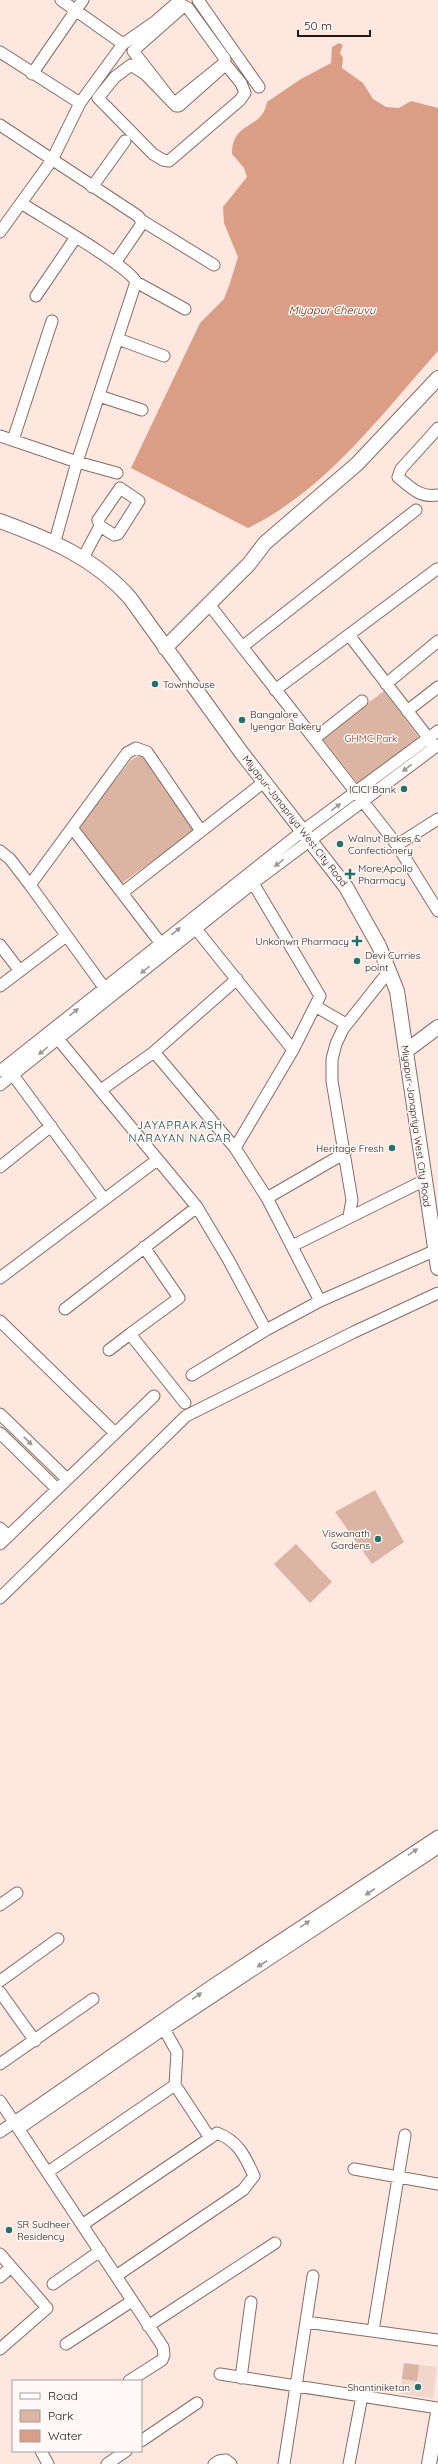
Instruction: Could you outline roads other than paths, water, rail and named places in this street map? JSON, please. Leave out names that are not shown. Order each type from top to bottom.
[{"type":"street","points":[[62,0],[123,44]]},
{"type":"street","points":[[32,74],[83,0]]},
{"type":"street","points":[[0,232],[52,160],[80,103],[123,44],[161,27],[184,6],[188,8],[225,60],[223,64],[177,101],[172,101],[134,54],[136,48],[161,27],[180,0]]},
{"type":"street","points":[[198,0],[259,87]]},
{"type":"street","points":[[0,52],[32,74],[80,103]]},
{"type":"street","points":[[88,91],[98,98],[153,154],[169,161],[240,100],[245,93],[241,83],[227,66],[224,66],[179,106],[173,105],[145,74],[134,66],[128,66],[115,77],[98,98]]},
{"type":"street","points":[[105,68],[115,77]]},
{"type":"street","points":[[0,126],[138,216],[141,220],[214,265]]},
{"type":"street","points":[[92,187],[125,141]]},
{"type":"street","points":[[21,203],[116,263],[133,275],[136,282],[184,309]]},
{"type":"street","points":[[116,263],[141,225],[141,220]]},
{"type":"street","points":[[36,296],[76,238]]},
{"type":"street","points":[[55,541],[77,462],[100,396],[136,282]]},
{"type":"street","points":[[14,440],[52,321]]},
{"type":"street","points":[[118,338],[164,356]]},
{"type":"street","points":[[165,648],[208,603],[250,564],[274,534],[358,464],[437,382]]},
{"type":"street","points":[[100,396],[142,410]]},
{"type":"street","points":[[438,428],[401,470],[398,477],[416,493],[428,497],[438,495]]},
{"type":"street","points":[[0,436],[77,462],[117,473]]},
{"type":"street","points":[[242,647],[416,510]]},
{"type":"street","name":"Miyapur-Janapriya West City Road","points":[[0,521],[55,541],[114,579],[130,598],[264,782],[307,834],[346,887],[379,946],[397,991],[425,1180],[434,1219],[434,1251],[438,1268]]},
{"type":"street","points":[[83,558],[100,526]]},
{"type":"street","points":[[275,690],[438,569]]},
{"type":"street","points":[[208,603],[397,845],[438,911]]},
{"type":"street","points":[[349,635],[407,711],[434,743]]},
{"type":"street","points":[[386,684],[438,641]]},
{"type":"street","points":[[407,711],[438,687]]},
{"type":"street","points":[[314,739],[362,701]]},
{"type":"street","points":[[0,1071],[107,993],[307,834],[434,743],[438,732]]},
{"type":"street","points":[[30,885],[73,829],[127,753],[136,748],[147,752],[201,830]]},
{"type":"street","points":[[122,893],[264,782]]},
{"type":"street","points":[[397,845],[438,820]]},
{"type":"street","points":[[73,829],[164,948]]},
{"type":"street","points":[[164,948],[196,929],[253,883],[307,834]]},
{"type":"street","points":[[2,857],[10,860],[30,885],[107,993]]},
{"type":"street","points":[[235,1148],[293,1050],[315,1006],[320,1000],[320,992],[253,883]]},
{"type":"street","points":[[196,929],[293,1050]]},
{"type":"street","points":[[0,986],[66,936]]},
{"type":"street","points":[[0,945],[20,971]]},
{"type":"street","points":[[350,1216],[352,1200],[332,1081],[336,1044],[346,1024],[389,971]]},
{"type":"street","points":[[101,1090],[154,1052],[237,979]]},
{"type":"street","points":[[0,1085],[58,1038],[107,993]]},
{"type":"street","points":[[315,1006],[346,1024]]},
{"type":"street","points":[[406,1051],[438,1027]]},
{"type":"street","points":[[58,1038],[157,1160],[198,1207],[266,1330]]},
{"type":"street","points":[[154,1052],[235,1148],[267,1198],[320,1301]]},
{"type":"street","points":[[13,1075],[104,1199]]},
{"type":"street","points":[[0,1167],[51,1126]]},
{"type":"street","points":[[267,1198],[345,1153]]},
{"type":"street","points":[[0,1278],[157,1160]]},
{"type":"street","points":[[292,1246],[425,1180]]},
{"type":"street","points":[[65,1309],[198,1207]]},
{"type":"street","points":[[109,1350],[179,1298],[144,1247]]},
{"type":"street","points":[[192,1375],[266,1330],[320,1301],[434,1251]]},
{"type":"street","points":[[0,1598],[186,1416],[354,1332],[438,1293]]},
{"type":"street","points":[[0,1321],[115,1433]]},
{"type":"street","points":[[130,1334],[185,1403]]},
{"type":"street","points":[[0,1544],[4,1532],[57,1489],[154,1396]]},
{"type":"street","points":[[0,1414],[67,1479]]},
{"type":"street","points":[[0,1433],[57,1489]]},
{"type":"street","points":[[17,2125],[211,1986],[438,1836]]},
{"type":"street","points":[[0,2132],[17,2125],[438,1848]]},
{"type":"street","points":[[0,1905],[17,1892]]},
{"type":"street","points":[[0,1981],[58,1939]]},
{"type":"street","points":[[0,1992],[35,2041]]},
{"type":"street","points":[[0,2064],[93,1999]]},
{"type":"street","points":[[164,2028],[177,2052],[175,2085],[210,2138]]},
{"type":"street","points":[[48,2172],[175,2085]]},
{"type":"street","points":[[0,2101],[163,2347],[164,2355],[162,2360],[131,2380]]},
{"type":"street","points":[[82,2225],[217,2133],[231,2139],[247,2160],[254,2176],[243,2190],[116,2276]]},
{"type":"street","points":[[373,2331],[405,2135]]},
{"type":"street","points":[[354,2169],[438,2184]]},
{"type":"street","points":[[148,2326],[275,2243]]},
{"type":"street","points":[[53,2284],[100,2251]]},
{"type":"street","points":[[0,2254],[47,2308],[0,2349]]},
{"type":"street","points":[[0,2277],[11,2267]]},
{"type":"street","points":[[284,2464],[313,2276]]},
{"type":"street","points":[[66,2344],[132,2301]]},
{"type":"street","points":[[241,2378],[251,2302]]},
{"type":"street","points":[[306,2322],[438,2340]]},
{"type":"street","points":[[220,2374],[438,2408]]},
{"type":"street","points":[[349,2464],[362,2396]]},
{"type":"street","points":[[142,2440],[197,2403]]},
{"type":"street","points":[[429,2464],[438,2413]]},
{"type":"street","points":[[42,2452],[48,2464]]},
{"type":"street","points":[[107,2464],[125,2452]]},
{"type":"street","points":[[214,2464],[219,2461],[226,2460],[231,2464]]},
{"type":"water","name":"Miyapur Cheruvu","points":[[339,43],[343,45],[340,53],[343,58],[342,68],[363,83],[373,99],[386,107],[399,108],[411,101],[438,108],[438,351],[351,449],[327,472],[303,493],[276,512],[248,528],[131,468],[200,323],[224,299],[230,283],[238,257],[224,223],[223,207],[247,177],[244,168],[232,154],[233,143],[242,130],[259,118],[264,111],[267,102],[301,79],[331,63],[332,47]]},
{"type":"place","name":"Townhouse","points":[[155,684]]},
{"type":"place","name":"Bangalore Iyengar Bakery","points":[[242,720]]},
{"type":"place","name":"ICICI Bank","points":[[404,789]]},
{"type":"place","name":"Walnut Bakes & Confectionery","points":[[340,844]]},
{"type":"place","name":"More;Apollo Pharmacy","points":[[350,874]]},
{"type":"place","name":"Unkonwn Pharmacy","points":[[357,941]]},
{"type":"place","name":"Devi Curries point","points":[[357,961]]},
{"type":"place","name":"Heritage Fresh","points":[[392,1148]]},
{"type":"place","name":"Viswanath Gardens","points":[[378,1539]]},
{"type":"place","name":"SR Sudheer Residency","points":[[9,2230]]},
{"type":"place","name":"Shantiniketan","points":[[418,2387]]},
{"type":"district","name":"JAYAPRAKASH NARAYAN NAGAR","points":[[180,1131]]},
{"type":"park label","name":"GHMC Park","points":[[371,738]]}]
